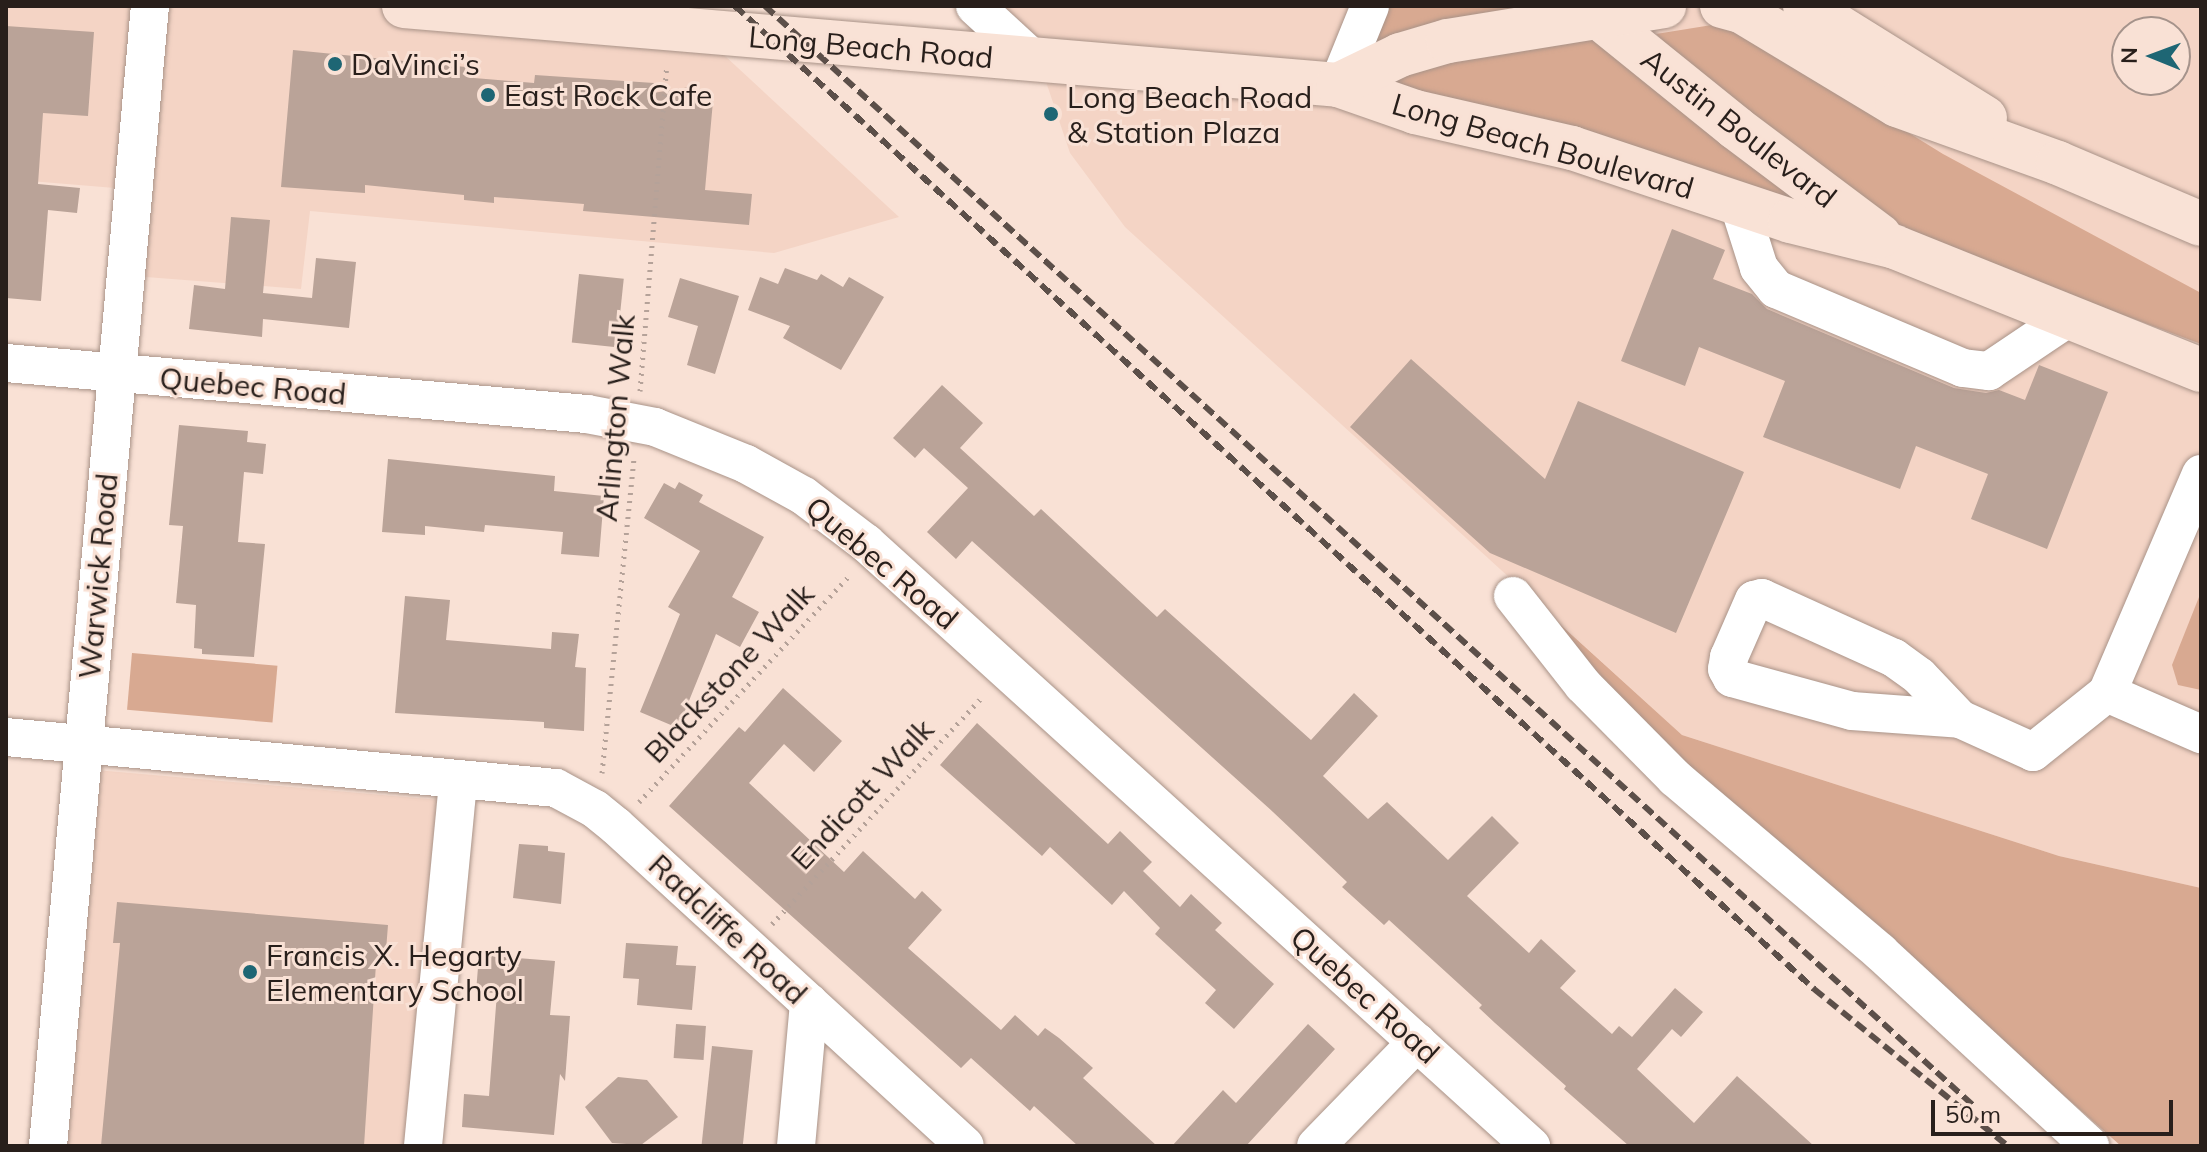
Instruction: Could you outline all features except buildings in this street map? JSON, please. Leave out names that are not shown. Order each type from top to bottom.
[{"type":"main road","name":"Long Beach Boulevard","points":[[1338,85],[1417,49],[1590,11],[1664,6]]},
{"type":"main road","points":[[1722,6],[1741,11],[1897,105],[2058,163],[2201,224]]},
{"type":"main road","points":[[1805,6],[2058,163]]},
{"type":"main road","name":"Long Beach Road","points":[[422,7],[541,13],[669,30],[1338,85]]},
{"type":"main road","name":"Austin Boulevard","points":[[1590,11],[1895,247]]},
{"type":"main road","name":"Long Beach Boulevard","points":[[1338,85],[1415,112],[1572,148],[1790,221],[1895,247],[2201,370]]},
{"type":"street","name":"Warwick Road","points":[[48,1146],[150,6]]},
{"type":"street","points":[[975,6],[1034,60]]},
{"type":"street","points":[[1338,85],[1370,6]]},
{"type":"street","points":[[1738,202],[1759,268],[1776,289],[1963,368],[1989,371],[2068,318]]},
{"type":"street","name":"Quebec Road","points":[[6,363],[587,414],[638,423],[746,464],[804,496],[874,550],[1531,1146]]},
{"type":"street","points":[[1960,719],[1919,676],[1894,658],[1762,598],[1754,600],[1729,657],[1727,669],[1732,678],[1852,711],[1960,719],[2033,752],[2107,693],[2201,474]]},
{"type":"street","points":[[1513,596],[1583,685],[1675,778],[1880,952],[2090,1146]]},
{"type":"street","points":[[2107,693],[2201,734]]},
{"type":"street","name":"Radcliffe Road","points":[[6,737],[556,788],[606,818],[965,1146]]},
{"type":"street","points":[[423,1146],[458,781]]},
{"type":"street","points":[[796,1146],[809,1003]]},
{"type":"street","points":[[1316,1146],[1417,1042]]},
{"type":"path","name":"Arlington Walk","points":[[606,818],[605,756],[638,423],[669,30]]},
{"type":"path","name":"Blackstone Walk","points":[[606,818],[874,550]]},
{"type":"path","name":"Endicott Walk","points":[[750,948],[1007,670]]},
{"type":"shaded area","points":[[6,6],[671,6],[899,217],[774,253],[310,211],[301,289],[120,275],[127,189],[6,179]]},
{"type":"shaded area","points":[[982,6],[2201,6],[2201,888],[2059,856],[1682,735],[1125,227],[1070,153],[1037,55]]},
{"type":"shaded area","points":[[1380,6],[1573,6],[1354,68]]},
{"type":"shaded area","points":[[1718,24],[1744,31],[1943,154],[2201,293],[2201,344],[1934,244],[1846,196],[1748,124],[1656,34]]},
{"type":"shaded area","points":[[1589,34],[1852,230],[1360,85],[1402,64]]},
{"type":"shaded area","points":[[1519,587],[1682,735],[2059,856],[2201,888],[2201,1146],[2121,1146],[1932,978],[1660,749]]},
{"type":"shaded area","points":[[2201,592],[2201,690],[2178,685],[2172,665]]},
{"type":"shaded area","points":[[132,653],[277,666],[272,723],[127,710]]},
{"type":"shaded area","name":"Francis X. Hegarty Elementary School","points":[[96,770],[437,800],[406,1146],[63,1146]]},
{"type":"railway","points":[[735,6],[1814,989],[2008,1146]]},
{"type":"railway","points":[[765,6],[1974,1106]]},
{"type":"place","name":"DaVinci’s","points":[[335,64]]},
{"type":"place","name":"East Rock Cafe","points":[[488,95]]},
{"type":"place","name":"Long Beach Road & Station Plaza","points":[[1051,114]]},
{"type":"place","name":"Francis X. Hegarty Elementary School","points":[[250,972]]}]
